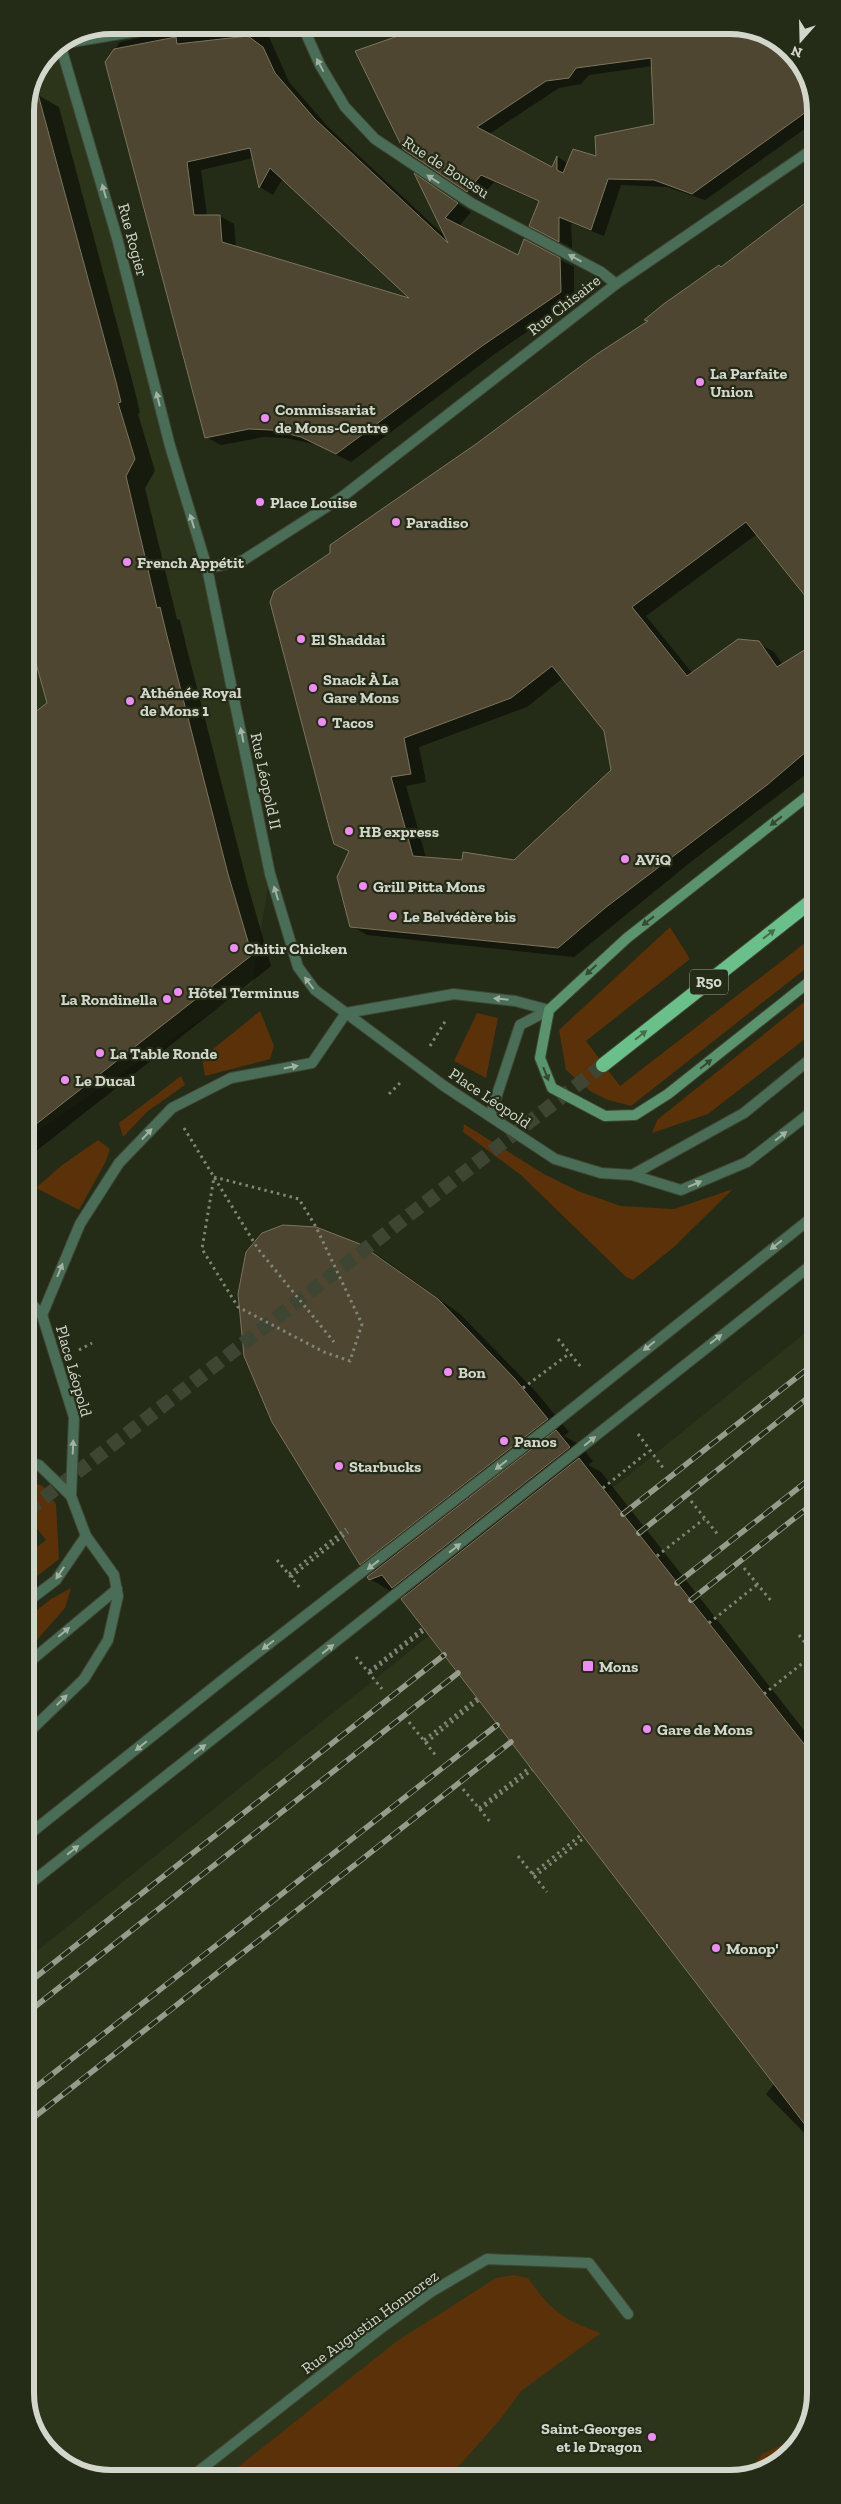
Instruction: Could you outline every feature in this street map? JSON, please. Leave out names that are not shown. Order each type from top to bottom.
[{"type":"highway","name":"R50","points":[[603,1065],[807,905]]},
{"type":"main road","points":[[807,797],[627,938],[548,1010],[540,1058],[552,1088],[606,1116],[635,1115],[668,1094],[807,984]]},
{"type":"street","points":[[80,41],[120,34]]},
{"type":"street","name":"Rue de Boussu","points":[[306,34],[320,65],[346,107],[375,138],[471,203],[601,272],[616,284]]},
{"type":"street","name":"Rue Rogier","points":[[62,51],[117,238],[170,446],[207,568]]},
{"type":"street","name":"Rue Chisaire","points":[[207,568],[242,561],[342,497],[616,284],[807,153]]},
{"type":"street","name":"Rue Léopold II","points":[[207,568],[270,874],[290,940]]},
{"type":"street","name":"Place Léopold","points":[[290,940],[298,967],[315,990],[444,1086],[555,1160],[601,1173],[632,1175],[681,1190],[748,1162],[807,1116]]},
{"type":"street","points":[[346,1013],[454,994],[515,1001],[548,1010]]},
{"type":"street","points":[[490,1116],[520,1025],[548,1010]]},
{"type":"street","name":"Place Léopold","points":[[42,1315],[80,1224],[119,1163],[172,1108],[231,1078],[312,1063],[346,1013]]},
{"type":"street","points":[[632,1175],[744,1113],[807,1062]]},
{"type":"street","points":[[34,1830],[234,1671],[553,1424],[807,1221]]},
{"type":"street","points":[[34,1880],[807,1268]]},
{"type":"street","name":"Place Léopold","points":[[34,1307],[42,1315],[74,1417],[71,1496]]},
{"type":"street","points":[[34,1464],[39,1465],[71,1496],[86,1536],[114,1575],[118,1596],[108,1640],[84,1679],[34,1727]]},
{"type":"street","points":[[34,1597],[56,1580],[86,1536]]},
{"type":"street","points":[[34,1658],[117,1588]]},
{"type":"street","name":"Rue Augustin Honnorez","points":[[200,2470],[380,2329],[431,2292],[487,2260],[589,2263],[628,2314]]},
{"type":"path","points":[[172,1108],[258,1248],[334,1342]]},
{"type":"path","points":[[214,1177],[298,1199],[316,1227],[362,1324],[350,1361],[324,1352],[238,1307],[202,1249],[214,1177]]},
{"type":"path","points":[[558,1338],[581,1368]]},
{"type":"path","points":[[523,1388],[570,1353]]},
{"type":"path","points":[[638,1434],[664,1469]]},
{"type":"path","points":[[603,1488],[649,1451]]},
{"type":"path","points":[[691,1502],[718,1536]]},
{"type":"path","points":[[657,1556],[704,1519]]},
{"type":"path","points":[[290,1576],[347,1530]]},
{"type":"path","points":[[277,1560],[300,1588]]},
{"type":"path","points":[[744,1568],[772,1602]]},
{"type":"path","points":[[709,1623],[758,1584]]},
{"type":"path","points":[[370,1672],[424,1629]]},
{"type":"path","points":[[799,1635],[807,1645]]},
{"type":"path","points":[[353,1654],[370,1672],[382,1690]]},
{"type":"path","points":[[764,1694],[807,1661]]},
{"type":"path","points":[[425,1742],[478,1699]]},
{"type":"path","points":[[409,1722],[437,1757]]},
{"type":"path","points":[[479,1809],[531,1769]]},
{"type":"path","points":[[463,1789],[491,1823]]},
{"type":"path","points":[[533,1876],[583,1836]]},
{"type":"path","points":[[518,1856],[547,1892]]},
{"type":"shaded area","points":[[62,51],[207,568],[270,874],[252,984],[34,1134],[34,111],[35,96],[40,81],[47,68]]},
{"type":"shaded area","points":[[670,927],[690,959],[586,1041],[620,1086],[807,941],[807,968],[631,1106],[608,1100],[590,1091],[566,1070],[559,1030]]},
{"type":"shaded area","points":[[807,1000],[807,1037],[708,1114],[652,1133],[657,1120]]},
{"type":"shaded area","points":[[260,1011],[274,1046],[270,1059],[205,1076],[202,1058]]},
{"type":"shaded area","points":[[477,1013],[498,1018],[486,1078],[454,1061]]},
{"type":"shaded area","points":[[181,1076],[185,1085],[148,1111],[123,1137],[119,1123]]},
{"type":"shaded area","points":[[464,1124],[544,1174],[578,1191],[621,1206],[674,1209],[733,1189],[674,1247],[633,1280],[626,1277],[522,1176],[463,1132]]},
{"type":"shaded area","points":[[98,1140],[110,1149],[106,1161],[79,1210],[36,1188],[61,1166]]},
{"type":"shaded area","points":[[807,1331],[807,2393],[803,2418],[785,2448],[760,2464],[740,2470],[106,2470],[86,2466],[64,2454],[47,2436],[36,2413],[34,2403],[34,1953]]},
{"type":"shaded area","points":[[34,1483],[43,1486],[56,1504],[59,1559],[34,1579],[34,1549],[46,1540],[34,1525]]},
{"type":"shaded area","points":[[71,1588],[65,1608],[34,1642],[34,1612],[51,1599]]},
{"type":"shaded area","points":[[513,2275],[528,2278],[544,2299],[559,2313],[577,2324],[601,2333],[521,2391],[499,2421],[455,2470],[234,2470],[397,2341],[496,2278]]},
{"type":"shaded area","points":[[790,2441],[785,2448],[773,2457],[752,2467],[762,2454]]},
{"type":"building","points":[[404,34],[745,35],[769,44],[776,49],[776,65],[792,65],[801,81],[807,101],[807,111],[692,194],[654,180],[608,179],[591,230],[559,217],[559,242],[529,226],[539,201],[481,175],[467,192],[403,149],[355,51]],"holes":[[[651,58],[654,124],[595,136],[596,156],[573,149],[563,173],[557,170],[557,156],[552,167],[477,127],[546,81],[569,78],[576,68]]]},
{"type":"building","points":[[248,36],[263,47],[275,73],[315,119],[448,243],[414,173],[458,203],[445,218],[518,255],[524,239],[560,258],[561,292],[482,346],[336,454],[301,437],[272,430],[249,429],[205,438],[105,62],[114,49],[176,37],[177,44]],"holes":[[[250,148],[259,188],[270,168],[409,298],[222,242],[220,215],[194,215],[187,162]]]},
{"type":"building","points":[[37,90],[116,382],[121,402],[118,403],[135,459],[126,476],[157,608],[160,607],[228,874],[252,955],[34,1126],[34,713],[47,703],[34,656],[34,111]]},
{"type":"building","points":[[807,202],[807,598],[746,522],[632,607],[687,676],[738,639],[759,641],[777,667],[807,648],[807,751],[767,785],[605,908],[558,948],[350,927],[337,877],[349,851],[334,844],[329,827],[270,602],[274,591],[330,553],[330,545],[476,444],[597,354],[648,321],[644,320],[719,265],[721,267]],"holes":[[[552,666],[604,731],[611,770],[514,860],[463,852],[462,860],[413,856],[391,777],[411,774],[404,738],[511,698]]]},
{"type":"building","points":[[283,1225],[316,1227],[360,1244],[438,1299],[515,1379],[548,1419],[360,1565],[272,1422],[244,1356],[238,1294],[246,1252],[262,1233]]},
{"type":"building","points":[[556,1430],[570,1447],[392,1588],[382,1575],[369,1580],[367,1577]]},
{"type":"building","name":"Gare de Mons","points":[[579,1458],[807,1748],[807,2127],[401,1599]]},
{"type":"tunnel","points":[[34,1506],[603,1065]]},
{"type":"railway","points":[[623,1514],[807,1369]]},
{"type":"railway","points":[[639,1533],[807,1398]]},
{"type":"railway","points":[[677,1583],[807,1481]]},
{"type":"railway","points":[[691,1600],[807,1508]]},
{"type":"railway","points":[[34,1978],[444,1655]]},
{"type":"railway","points":[[34,2007],[458,1673]]},
{"type":"railway","points":[[34,2089],[497,1725]]},
{"type":"railway","points":[[34,2117],[511,1742]]},
{"type":"place","name":"La Parfaite Union","points":[[700,382]]},
{"type":"place","name":"Commissariat de Mons-Centre","points":[[265,418]]},
{"type":"place","name":"Place Louise","points":[[260,502]]},
{"type":"place","name":"Paradiso","points":[[396,522]]},
{"type":"place","name":"French Appétit","points":[[127,562]]},
{"type":"place","name":"El Shaddai","points":[[301,639]]},
{"type":"place","name":"Snack À La Gare Mons","points":[[313,688]]},
{"type":"place","name":"Athénée Royal de Mons 1","points":[[130,701]]},
{"type":"place","name":"Tacos","points":[[322,722]]},
{"type":"place","name":"HB express","points":[[349,831]]},
{"type":"place","name":"AViQ","points":[[625,859]]},
{"type":"place","name":"Grill Pitta Mons","points":[[363,886]]},
{"type":"place","name":"Le Belvédère bis","points":[[393,916]]},
{"type":"place","name":"Chitir Chicken","points":[[234,948]]},
{"type":"place","name":"Hôtel Terminus","points":[[178,992]]},
{"type":"place","name":"La Rondinella","points":[[167,999]]},
{"type":"place","name":"La Table Ronde","points":[[100,1053]]},
{"type":"place","name":"Le Ducal","points":[[65,1080]]},
{"type":"place","name":"Bon","points":[[448,1372]]},
{"type":"place","name":"Panos","points":[[504,1441]]},
{"type":"place","name":"Starbucks","points":[[339,1466]]},
{"type":"place","name":"Mons","points":[[588,1666]]},
{"type":"place","name":"Gare de Mons","points":[[647,1729]]},
{"type":"place","name":"Monop'","points":[[716,1948]]},
{"type":"place","name":"Saint-Georges et le Dragon","points":[[652,2437]]}]
